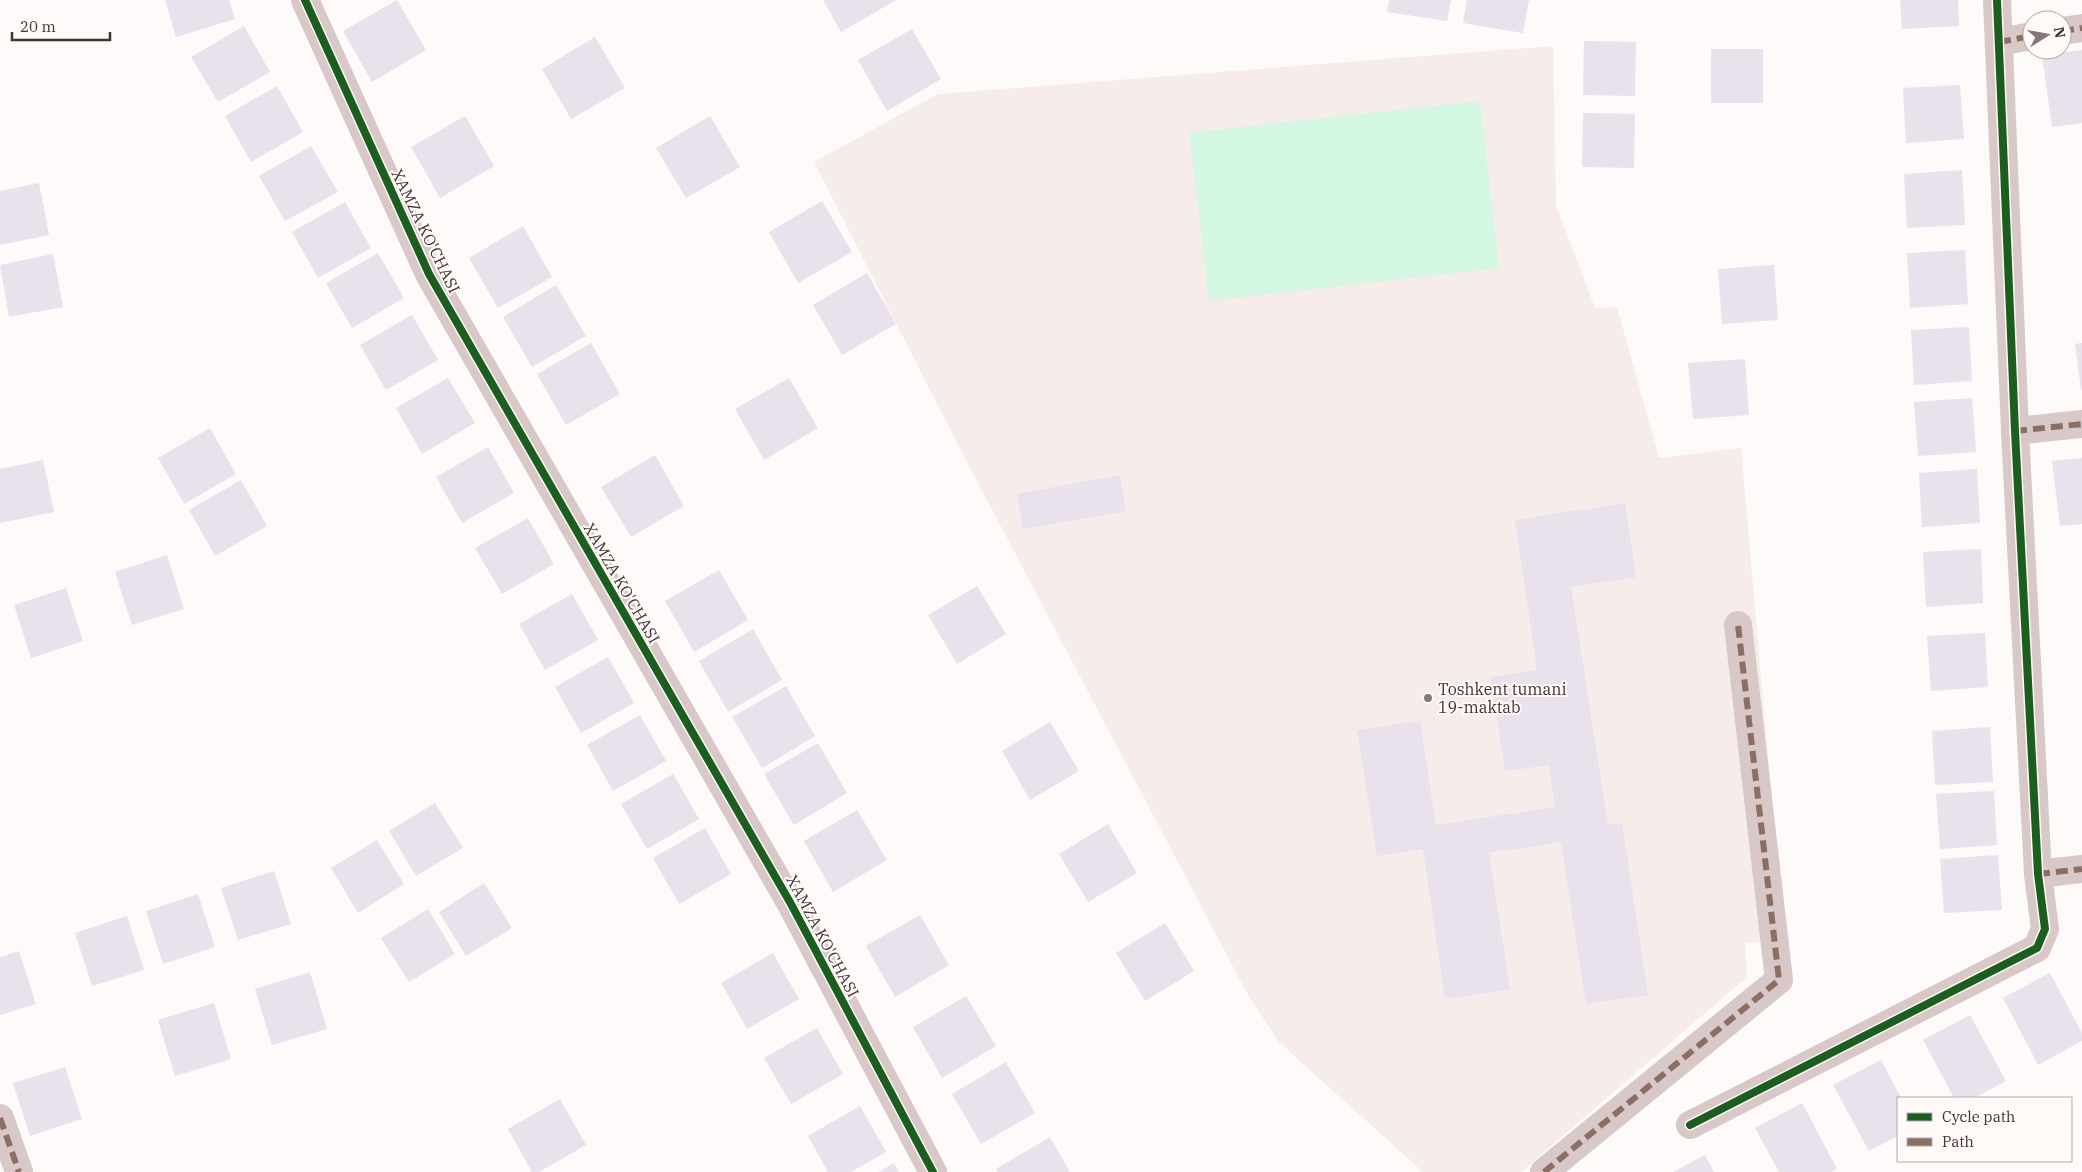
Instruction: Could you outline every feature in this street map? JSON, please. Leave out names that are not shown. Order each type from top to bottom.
[{"type":"street","name":"XAMZA KO'CHASI","points":[[305,0],[429,274],[791,904],[934,1172]]},
{"type":"street","points":[[1690,1125],[2037,948],[2045,929],[2038,874],[2015,431],[1997,0]]},
{"type":"street","points":[[1999,42],[2022,38]]},
{"type":"street","points":[[2015,431],[2082,424]]},
{"type":"street","points":[[1544,1172],[1779,980],[1738,625]]},
{"type":"street","points":[[2038,874],[2082,869]]},
{"type":"street","points":[[0,1118],[19,1172]]},
{"type":"shaded area","name":"Toshkent tumani 19-maktab","points":[[1553,46],[1556,205],[1595,308],[1617,307],[1659,458],[1741,448],[1784,939],[1745,943],[1747,977],[1521,1172],[1423,1172],[1279,1042],[1248,995],[958,445],[814,162],[938,94]]},
{"type":"green space","points":[[1480,101],[1499,268],[1209,301],[1189,133]]},
{"type":"building","points":[[165,0],[229,0],[235,19],[176,37]]},
{"type":"building","points":[[397,0],[426,50],[372,82],[343,31]]},
{"type":"building","points":[[823,0],[896,0],[841,32]]},
{"type":"building","points":[[1389,0],[1451,0],[1447,21],[1387,12]]},
{"type":"building","points":[[1467,0],[1529,0],[1523,33],[1463,23]]},
{"type":"building","points":[[1900,0],[1958,0],[1959,26],[1902,29]]},
{"type":"building","points":[[244,26],[270,72],[218,102],[191,57]]},
{"type":"building","points":[[912,29],[941,79],[887,111],[858,60]]},
{"type":"building","points":[[595,37],[625,88],[571,119],[542,69]]},
{"type":"building","points":[[1584,41],[1636,42],[1635,96],[1583,95]]},
{"type":"building","points":[[1711,49],[1763,49],[1763,103],[1711,103]]},
{"type":"building","points":[[2082,50],[2082,123],[2052,127],[2043,60],[2072,60],[2072,51]]},
{"type":"building","points":[[1960,85],[1964,139],[1906,143],[1903,88]]},
{"type":"building","points":[[277,86],[303,132],[251,162],[225,116]]},
{"type":"building","points":[[1583,113],[1635,114],[1634,168],[1582,167]]},
{"type":"building","points":[[465,116],[494,166],[440,198],[411,147]]},
{"type":"building","points":[[710,116],[740,167],[686,198],[656,148]]},
{"type":"building","points":[[311,146],[338,192],[285,221],[259,176]]},
{"type":"building","points":[[1962,170],[1965,225],[1907,228],[1904,174]]},
{"type":"building","points":[[39,183],[49,235],[0,245],[0,191]]},
{"type":"building","points":[[822,201],[852,252],[798,283],[769,232]]},
{"type":"building","points":[[345,202],[371,248],[318,278],[292,232]]},
{"type":"building","points":[[523,226],[552,277],[498,308],[469,258]]},
{"type":"building","points":[[1965,250],[1968,304],[1910,308],[1907,253]]},
{"type":"building","points":[[378,253],[404,298],[352,328],[326,283]]},
{"type":"building","points":[[53,254],[63,307],[9,317],[0,265]]},
{"type":"building","points":[[1774,265],[1778,320],[1722,324],[1718,269]]},
{"type":"building","points":[[867,273],[896,324],[842,355],[813,305]]},
{"type":"building","points":[[556,285],[586,336],[532,367],[503,317]]},
{"type":"building","points":[[412,315],[438,360],[386,390],[360,345]]},
{"type":"building","points":[[1969,327],[1972,381],[1914,385],[1911,330]]},
{"type":"building","points":[[591,343],[620,394],[566,425],[537,374]]},
{"type":"building","points":[[2082,343],[2082,390],[2081,390],[2075,344]]},
{"type":"building","points":[[1745,359],[1749,415],[1693,419],[1688,363]]},
{"type":"building","points":[[448,378],[475,423],[422,454],[396,408]]},
{"type":"building","points":[[789,378],[818,428],[764,460],[735,409]]},
{"type":"building","points":[[1972,398],[1976,452],[1918,456],[1914,402]]},
{"type":"building","points":[[210,428],[236,474],[184,504],[158,458]]},
{"type":"building","points":[[488,447],[514,493],[462,523],[436,477]]},
{"type":"building","points":[[655,455],[684,506],[631,537],[601,487]]},
{"type":"building","points":[[2082,458],[2082,524],[2060,526],[2052,461]]},
{"type":"building","points":[[43,460],[54,512],[0,523],[0,469]]},
{"type":"building","points":[[1977,469],[1980,523],[1922,527],[1919,473]]},
{"type":"building","points":[[1120,475],[1126,511],[1023,529],[1017,494]]},
{"type":"building","points":[[241,480],[267,526],[215,556],[189,510]]},
{"type":"building","points":[[1625,503],[1636,577],[1571,587],[1608,825],[1622,823],[1648,995],[1586,1004],[1561,842],[1489,853],[1510,989],[1445,999],[1423,849],[1377,856],[1357,730],[1420,721],[1436,825],[1555,807],[1549,765],[1505,771],[1491,677],[1537,670],[1515,520]]},
{"type":"building","points":[[528,518],[554,564],[502,594],[475,548]]},
{"type":"building","points":[[1981,549],[1983,603],[1926,607],[1923,552]]},
{"type":"building","points":[[167,555],[184,609],[132,625],[115,572]]},
{"type":"building","points":[[719,570],[748,620],[694,652],[665,601]]},
{"type":"building","points":[[977,586],[1006,634],[957,664],[928,615]]},
{"type":"building","points":[[66,588],[83,641],[31,658],[14,605]]},
{"type":"building","points":[[572,594],[598,640],[545,670],[519,624]]},
{"type":"building","points":[[753,629],[782,680],[728,712],[699,661]]},
{"type":"building","points":[[1985,633],[1988,687],[1931,691],[1927,636]]},
{"type":"building","points":[[608,657],[634,703],[581,733],[555,687]]},
{"type":"building","points":[[786,686],[815,736],[762,768],[732,717]]},
{"type":"building","points":[[640,715],[666,761],[613,791],[587,745]]},
{"type":"building","points":[[1050,722],[1079,771],[1030,800],[1002,751]]},
{"type":"building","points":[[1990,727],[1993,782],[1935,785],[1932,731]]},
{"type":"building","points":[[818,743],[847,793],[794,825],[764,774]]},
{"type":"building","points":[[673,774],[699,819],[647,849],[621,804]]},
{"type":"building","points":[[1994,791],[1997,845],[1940,849],[1936,794]]},
{"type":"building","points":[[435,803],[463,848],[416,876],[389,831]]},
{"type":"building","points":[[857,810],[887,860],[833,892],[804,841]]},
{"type":"building","points":[[1108,824],[1137,873],[1088,902],[1059,854]]},
{"type":"building","points":[[705,828],[731,874],[679,904],[653,858]]},
{"type":"building","points":[[377,840],[404,884],[358,913],[331,868]]},
{"type":"building","points":[[1998,855],[2002,910],[1944,913],[1940,859]]},
{"type":"building","points":[[274,871],[291,924],[238,940],[221,888]]},
{"type":"building","points":[[484,883],[512,928],[466,956],[439,912]]},
{"type":"building","points":[[198,894],[215,947],[163,964],[146,911]]},
{"type":"building","points":[[428,909],[455,954],[409,982],[381,938]]},
{"type":"building","points":[[920,915],[949,965],[895,997],[866,946]]},
{"type":"building","points":[[127,916],[144,970],[92,986],[75,933]]},
{"type":"building","points":[[1165,923],[1194,971],[1145,1001],[1116,953]]},
{"type":"building","points":[[19,951],[36,1004],[0,1015],[0,957]]},
{"type":"building","points":[[773,953],[799,999],[747,1029],[721,983]]},
{"type":"building","points":[[310,972],[327,1029],[272,1045],[255,989]]},
{"type":"building","points":[[2050,973],[2082,1033],[2082,1041],[2038,1065],[2003,998]]},
{"type":"building","points":[[966,996],[996,1046],[942,1078],[913,1027]]},
{"type":"building","points":[[214,1003],[231,1059],[175,1076],[158,1020]]},
{"type":"building","points":[[1970,1015],[2006,1081],[1976,1097],[1953,1097],[1923,1040]]},
{"type":"building","points":[[817,1028],[843,1074],[791,1104],[764,1058]]},
{"type":"building","points":[[1881,1060],[1900,1097],[1897,1097],[1897,1137],[1869,1151],[1833,1085]]},
{"type":"building","points":[[1006,1062],[1035,1113],[981,1144],[952,1094]]},
{"type":"building","points":[[65,1067],[82,1119],[30,1136],[13,1083]]},
{"type":"building","points":[[560,1099],[586,1145],[539,1172],[532,1172],[508,1129]]},
{"type":"building","points":[[1802,1103],[1837,1169],[1831,1172],[1779,1172],[1755,1128]]},
{"type":"building","points":[[860,1106],[886,1152],[851,1172],[828,1172],[808,1136]]},
{"type":"building","points":[[1050,1137],[1070,1172],[998,1172],[996,1169]]},
{"type":"building","points":[[1705,1155],[1714,1172],[1673,1172]]},
{"type":"building","points":[[894,1163],[899,1172],[879,1172]]},
{"type":"marked path","points":[[2072,30],[2082,28]]},
{"type":"marked path","points":[[1999,42],[2022,38]]},
{"type":"marked path","points":[[2015,431],[2082,424]]},
{"type":"marked path","points":[[1544,1172],[1779,980],[1738,625]]},
{"type":"marked path","points":[[2038,874],[2082,869]]},
{"type":"marked path","points":[[0,1118],[19,1172]]},
{"type":"cycle path","points":[[305,0],[429,274],[791,904],[933,1172]]},
{"type":"cycle path","points":[[1690,1125],[2037,948],[2045,929],[2038,874],[2015,431],[1997,0]]},
{"type":"place","name":"Toshkent tumani 19-maktab","points":[[1428,698]]}]
